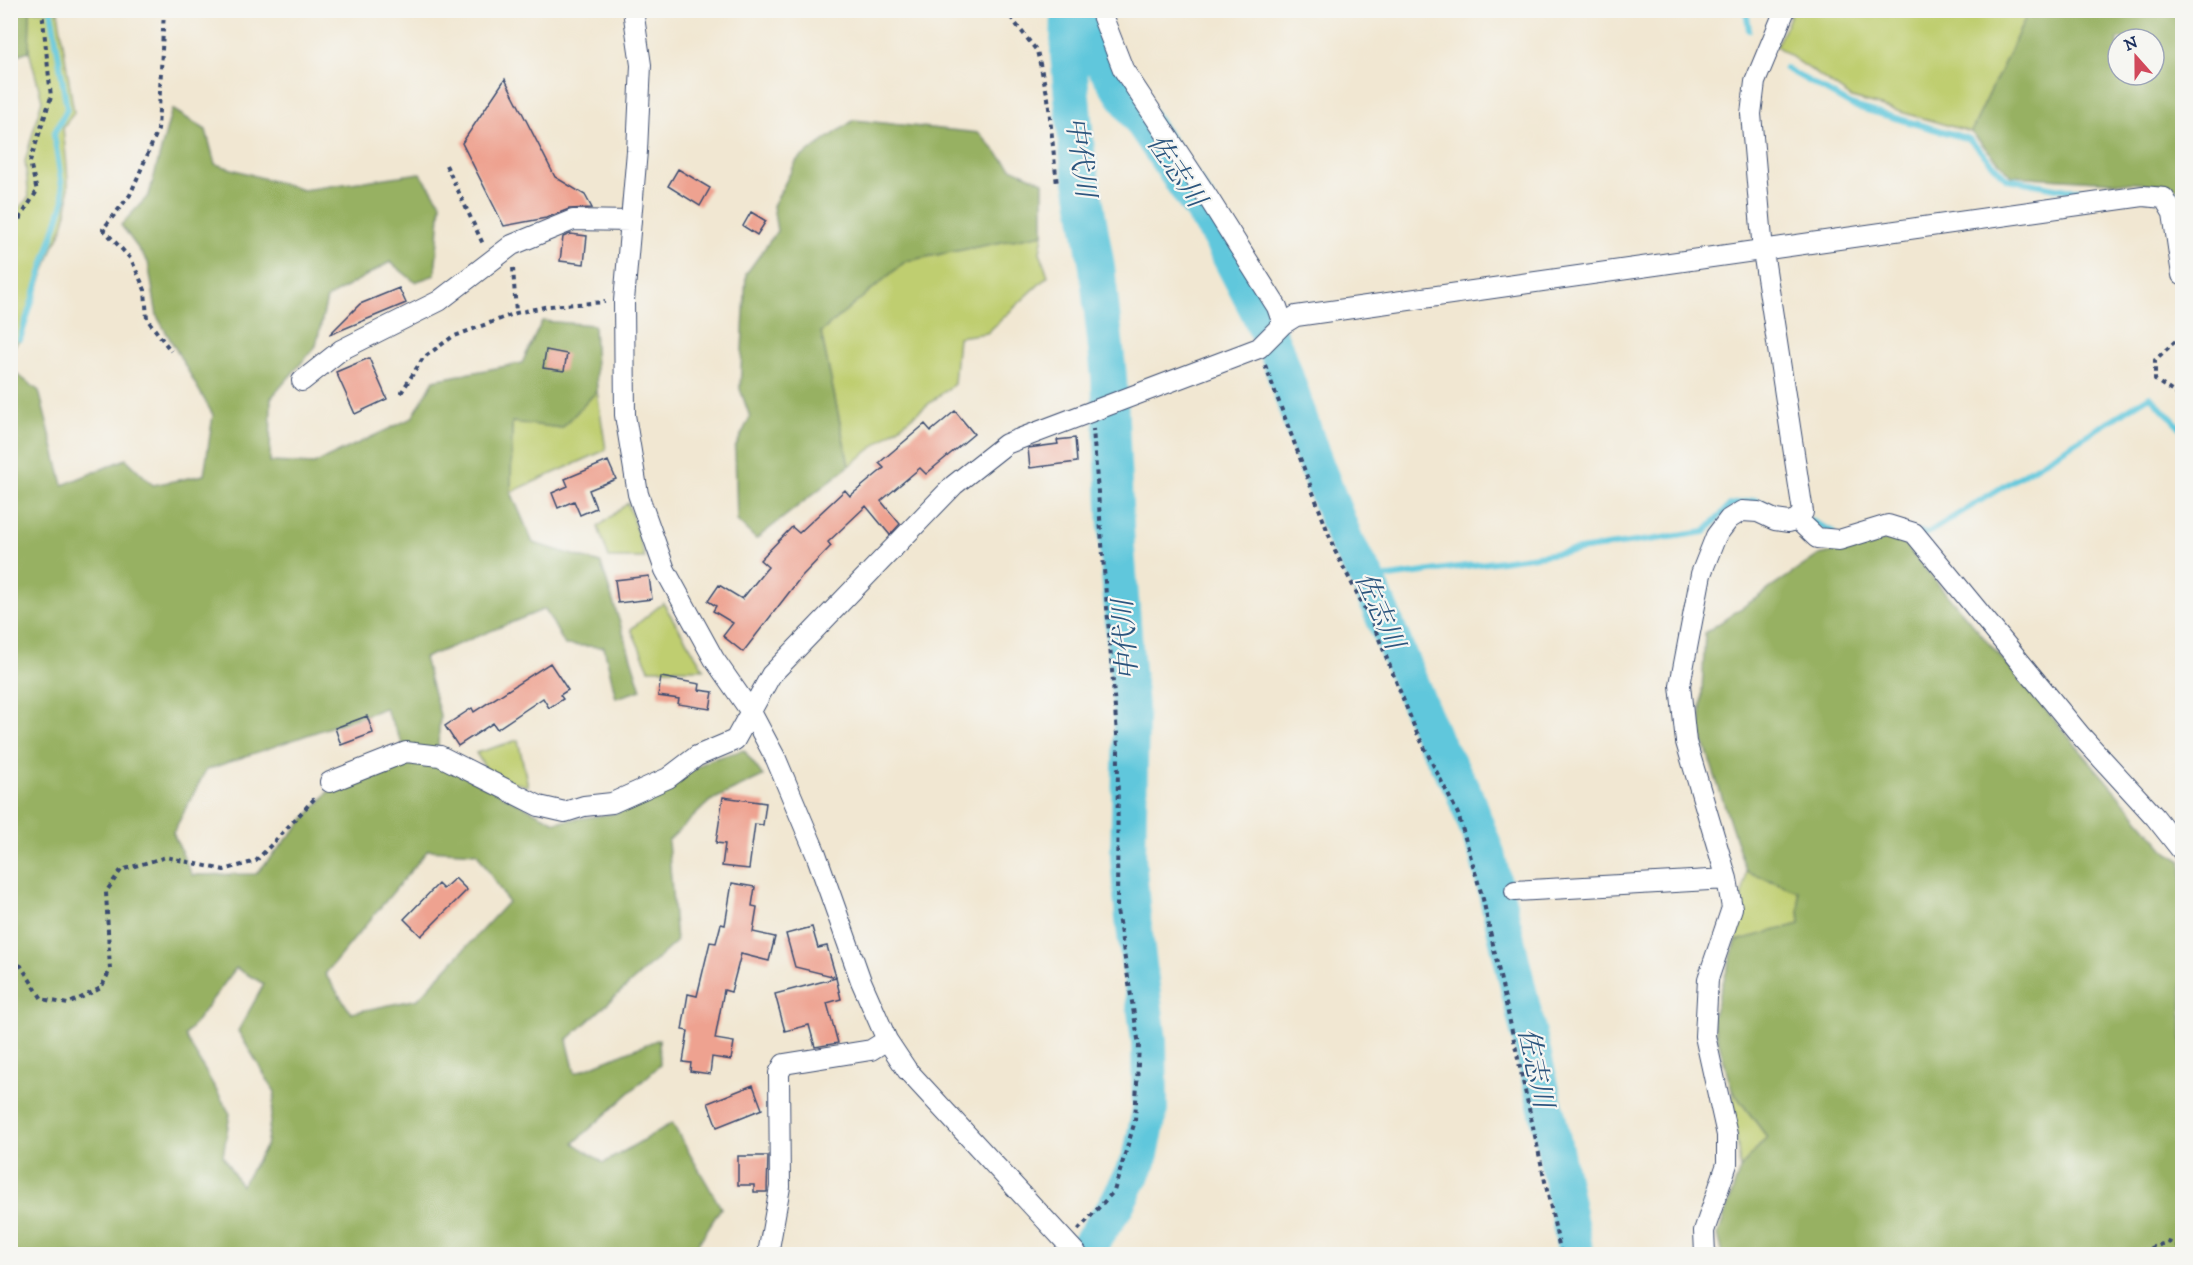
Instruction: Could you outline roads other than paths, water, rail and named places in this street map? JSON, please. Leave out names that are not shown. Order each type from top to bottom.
[{"type":"street","points":[[633,10],[641,65],[637,151],[624,301],[625,415],[638,494],[665,570],[714,659],[751,712],[776,759],[807,832],[861,981],[887,1040],[907,1070],[1065,1251]]},
{"type":"street","points":[[1100,10],[1123,69],[1209,199],[1276,308],[1283,324]]},
{"type":"street","points":[[1705,1254],[1704,1231],[1726,1164],[1727,1135],[1705,1036],[1708,979],[1732,908],[1727,879],[1686,742],[1680,685],[1701,574],[1716,536],[1729,519],[1742,511],[1758,512],[1775,520],[1789,522],[1797,519],[1803,512],[1763,251],[1751,114],[1755,82],[1785,10]]},
{"type":"street","points":[[330,782],[406,752],[440,756],[539,806],[565,812],[584,806],[612,803],[668,778],[697,756],[735,740],[771,675],[954,485],[1006,444],[1259,348],[1283,324],[1296,316],[2143,196],[2164,198],[2173,213],[2182,275]]},
{"type":"street","points":[[302,381],[341,351],[439,301],[512,245],[573,220],[631,221]]},
{"type":"street","points":[[1797,519],[1817,538],[1839,540],[1888,525],[1914,533],[2081,736],[2155,817],[2182,851]]},
{"type":"street","points":[[1515,891],[1727,879]]},
{"type":"street","points":[[768,1254],[780,1187],[779,1073],[784,1064],[871,1050],[887,1040]]},
{"type":"waterway","points":[[20,339],[64,200],[54,134],[67,109],[51,10]]},
{"type":"waterway","name":"中代川","points":[[1069,10],[1068,54],[1077,152],[1097,267],[1109,377],[1117,549],[1131,720],[1128,857],[1133,919],[1149,1041],[1150,1109],[1140,1159],[1115,1207],[1083,1254]]},
{"type":"waterway","name":"佐志川","points":[[1074,10],[1089,43],[1218,234],[1258,311],[1279,357],[1310,449],[1346,542],[1368,580],[1433,738],[1462,788],[1487,854],[1550,1125],[1576,1254]]},
{"type":"waterway","points":[[1746,10],[1749,30]]},
{"type":"waterway","points":[[1785,68],[1853,106],[1969,139],[2007,179],[2067,190],[2123,190]]},
{"type":"waterway","points":[[2163,190],[2182,196]]},
{"type":"waterway","points":[[1921,532],[1926,534],[2150,396],[2182,429]]},
{"type":"waterway","points":[[1368,580],[1705,532],[1730,505],[1755,500],[1786,513]]},
{"type":"waterway","points":[[1811,521],[1833,532]]}]
